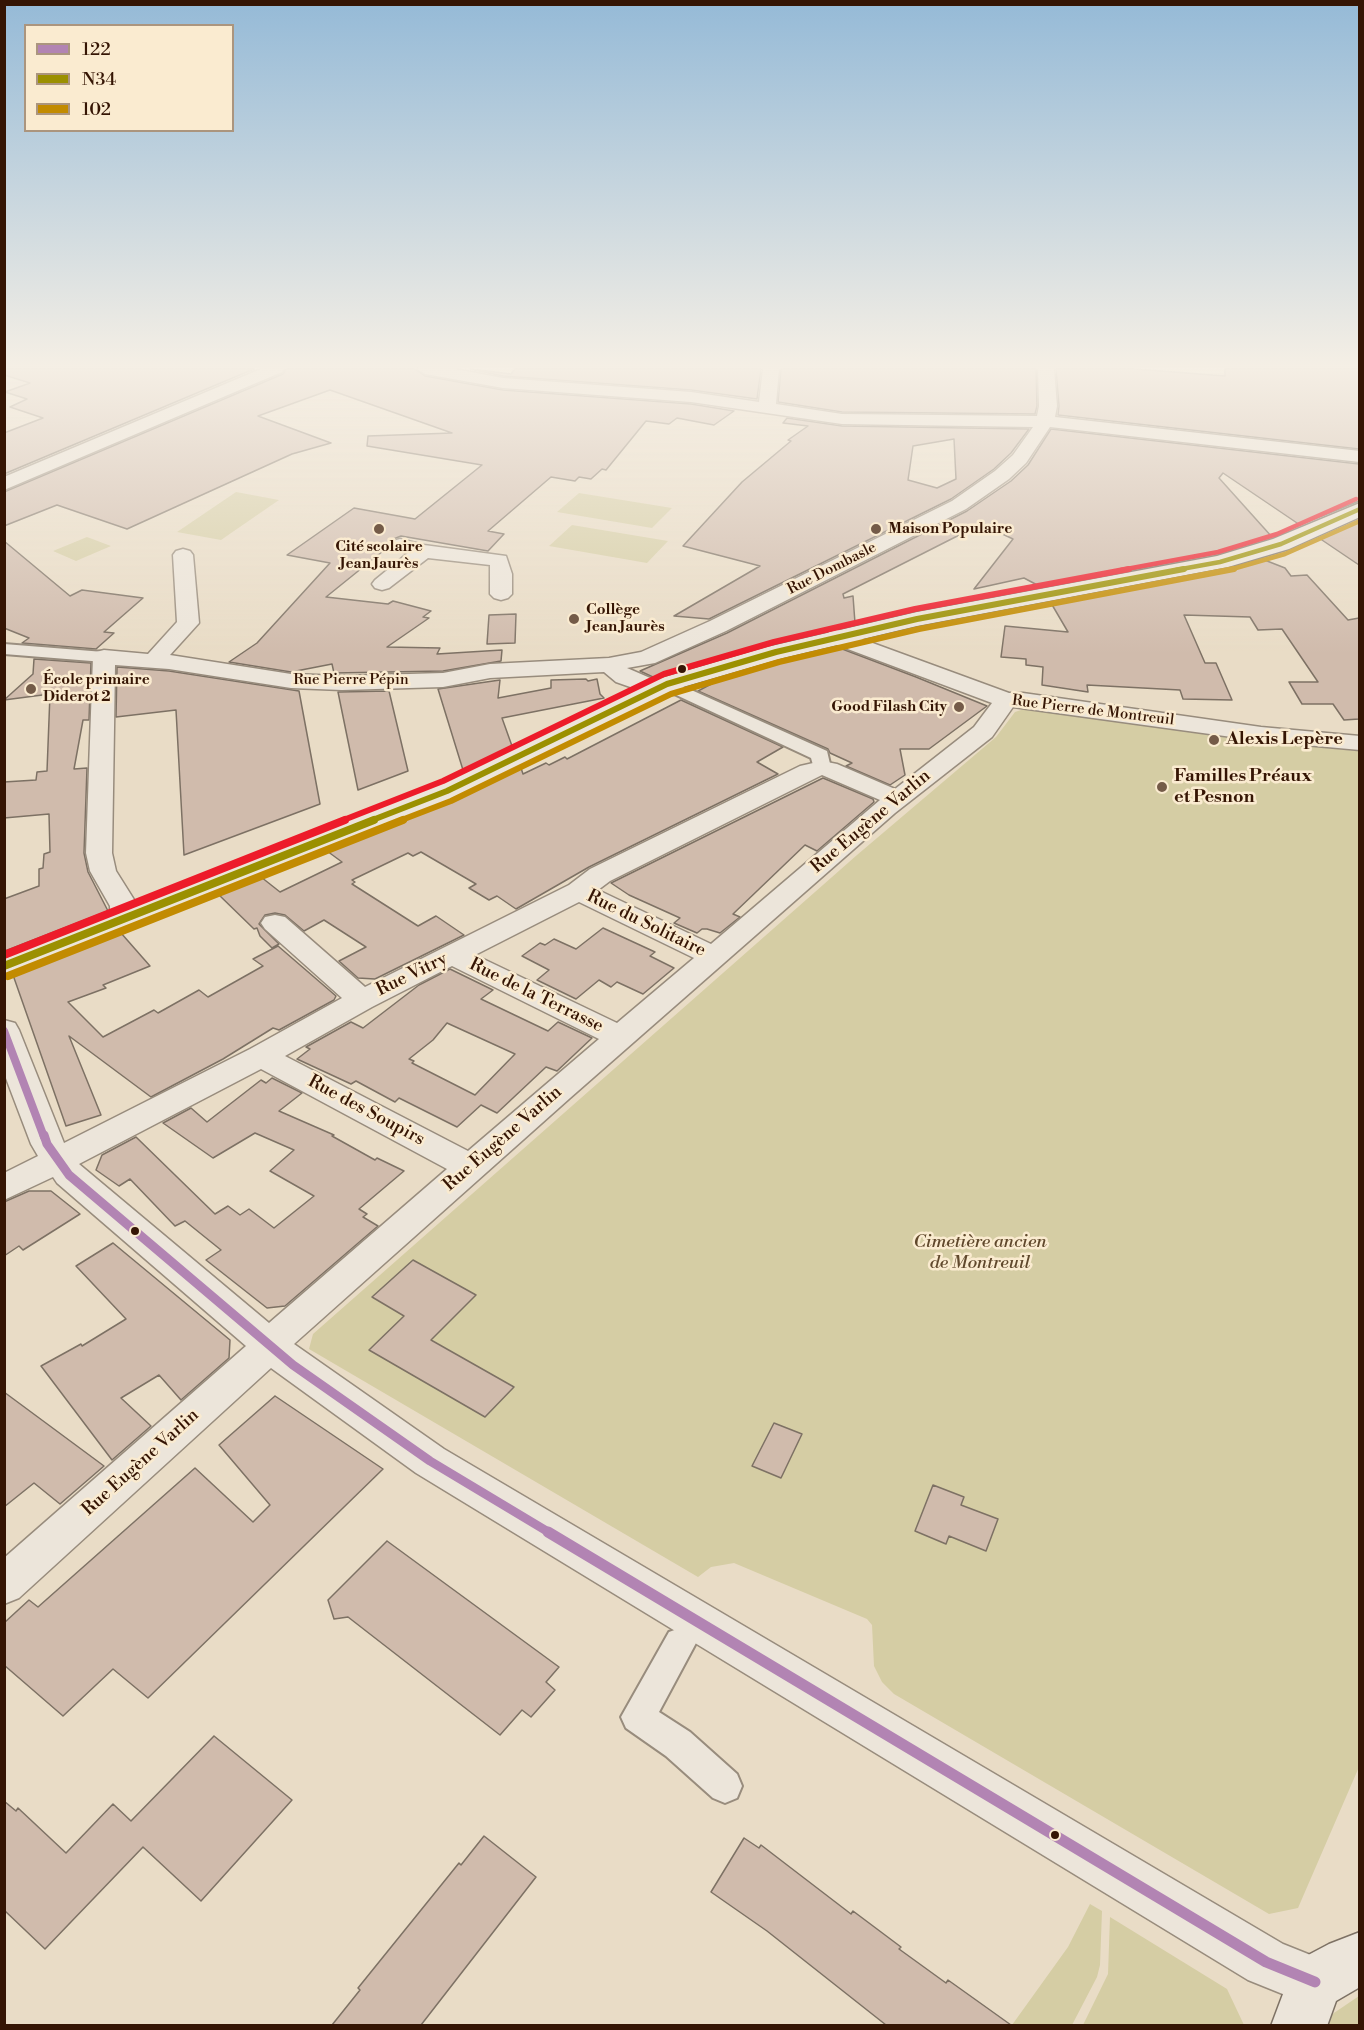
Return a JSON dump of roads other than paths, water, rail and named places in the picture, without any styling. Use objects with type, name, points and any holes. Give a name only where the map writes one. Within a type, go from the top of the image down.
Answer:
[{"type":"main road","points":[[4,966],[447,790],[667,689],[736,663],[837,637],[952,612],[1220,562],[1281,544],[1359,509]]},
{"type":"street","points":[[4,484],[52,464]]},
{"type":"street","name":"Rue Dombasle","points":[[609,665],[647,658],[718,626],[959,505],[1014,464]]},
{"type":"street","points":[[400,546],[499,560],[502,574],[501,594]]},
{"type":"street","points":[[382,584],[424,551]]},
{"type":"street","points":[[154,660],[188,624],[183,555]]},
{"type":"street","name":"Rue Pierre de Montreuil","points":[[837,637],[1006,700],[1023,700],[1261,734],[1359,743]]},
{"type":"street","name":"Rue Pierre Pépin","points":[[4,649],[154,660],[291,681],[342,683],[443,680],[490,671],[609,665]]},
{"type":"street","points":[[104,657],[99,853],[103,870],[124,906],[124,917]]},
{"type":"street","points":[[609,665],[624,677],[667,689],[820,755],[822,768],[837,771],[897,799]]},
{"type":"street","name":"Rue Eugène Varlin","points":[[4,1585],[271,1346],[296,1319],[897,799],[983,732],[1006,700]]},
{"type":"street","name":"Rue Vitry","points":[[4,1188],[261,1056],[362,1000],[579,891],[600,875],[809,771],[822,768]]},
{"type":"street","name":"Rue du Solitaire","points":[[579,891],[714,956]]},
{"type":"street","points":[[275,923],[362,1000]]},
{"type":"street","name":"Rue de la Terrasse","points":[[452,955],[620,1037]]},
{"type":"street","points":[[4,1030],[47,1144],[69,1175],[293,1365],[430,1461],[1266,1962],[1324,1989]]},
{"type":"street","name":"Rue des Soupirs","points":[[261,1056],[471,1167]]},
{"type":"street","points":[[680,1643],[638,1717],[678,1744],[724,1786]]},
{"type":"place","name":"Cité scolaire Jean Jaurès","points":[[379,529]]},
{"type":"place","name":"Maison Populaire","points":[[876,529]]},
{"type":"place","name":"Collège Jean Jaurès","points":[[574,619]]},
{"type":"place","name":"École primaire Diderot 2","points":[[31,689]]},
{"type":"place","name":"Good Filash City","points":[[959,707]]},
{"type":"place","name":"Alexis Lepère","points":[[1214,740]]},
{"type":"place","name":"Familles Préaux et Pesnon","points":[[1162,787]]},
{"type":"park label","name":"Cimetière ancien de Montreuil","points":[[980,1253]]}]
